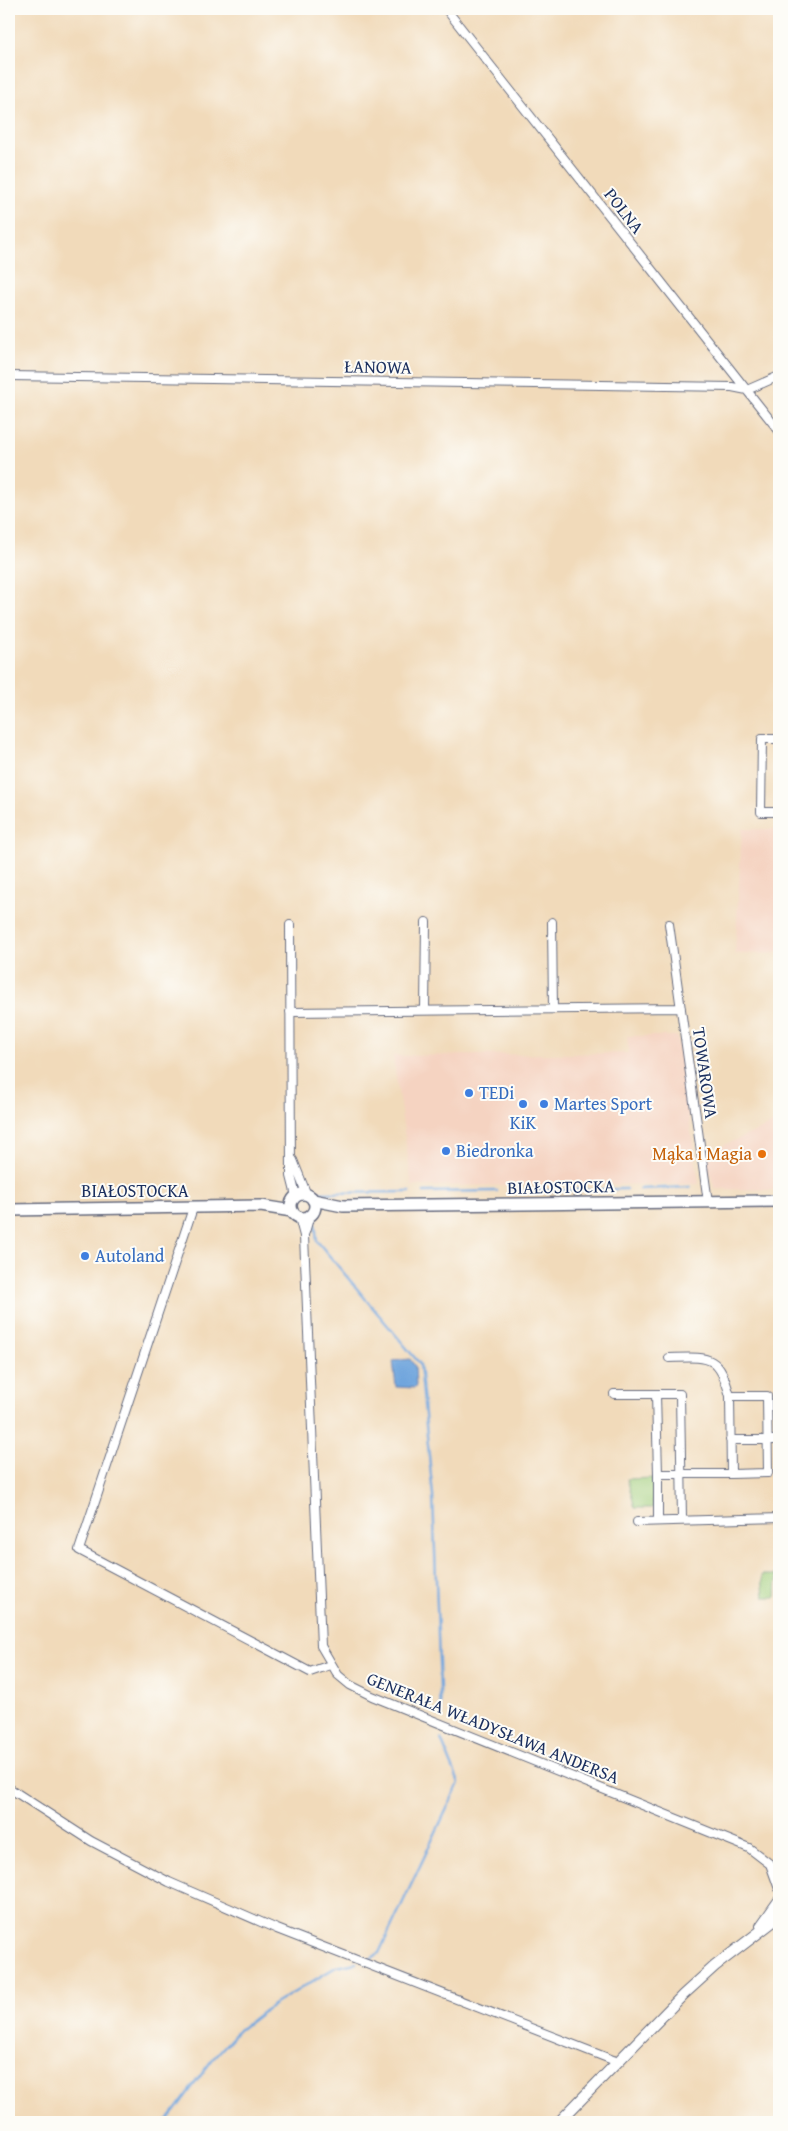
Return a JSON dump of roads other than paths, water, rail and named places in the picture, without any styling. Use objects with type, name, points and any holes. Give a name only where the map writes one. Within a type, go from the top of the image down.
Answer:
[{"type":"main road","name":"BIAŁOSTOCKA","points":[[9,1210],[261,1206],[302,1197],[342,1206]]},
{"type":"main road","points":[[302,1197],[314,1208],[303,1214],[291,1205],[302,1197]]},
{"type":"main road","name":"BIAŁOSTOCKA","points":[[261,1206],[303,1214],[342,1206],[779,1201]]},
{"type":"street","name":"POLNA","points":[[446,9],[779,431]]},
{"type":"street","name":"ŁANOWA","points":[[9,376],[722,387],[747,390]]},
{"type":"street","points":[[747,390],[779,376]]},
{"type":"street","points":[[779,739],[762,739],[761,812],[779,812]]},
{"type":"street","points":[[425,1010],[426,922]]},
{"type":"street","points":[[552,922],[553,1009]]},
{"type":"street","name":"TOWAROWA","points":[[669,924],[708,1202]]},
{"type":"street","points":[[290,925],[291,1176],[302,1197]]},
{"type":"street","name":"TOWAROWA","points":[[290,1012],[681,1008]]},
{"type":"street","points":[[193,1208],[79,1550],[310,1672],[330,1664]]},
{"type":"street","name":"GENERAŁA WŁADYSŁAWA ANDERSA","points":[[303,1214],[322,1646],[330,1664],[338,1675],[350,1685],[372,1696],[749,1848],[779,1871]]},
{"type":"street","points":[[669,1358],[700,1358],[714,1361],[725,1376],[730,1396],[731,1474]]},
{"type":"street","points":[[614,1394],[680,1394],[682,1519]]},
{"type":"street","points":[[656,1394],[658,1520]]},
{"type":"street","points":[[658,1474],[768,1473],[767,1396],[730,1396]]},
{"type":"street","points":[[730,1440],[779,1440]]},
{"type":"street","points":[[637,1522],[682,1519],[779,1518]]},
{"type":"street","points":[[9,1788],[91,1841],[169,1882],[277,1929],[618,2062]]},
{"type":"street","points":[[770,1864],[779,1889]]},
{"type":"street","points":[[754,1935],[779,1899]]},
{"type":"street","points":[[559,2122],[683,1995],[754,1935],[779,1917]]},
{"type":"water","points":[[410,1359],[415,1366],[415,1388],[396,1387],[393,1361]]},
{"type":"waterway","points":[[640,1189],[690,1187]]},
{"type":"waterway","points":[[510,1191],[626,1189]]},
{"type":"waterway","points":[[424,1192],[497,1191]]},
{"type":"waterway","points":[[314,1193],[410,1192]]},
{"type":"waterway","points":[[315,1222],[317,1241],[420,1364],[433,1496],[441,1717]]},
{"type":"waterway","points":[[368,1961],[379,1953],[459,1783],[441,1739]]},
{"type":"waterway","points":[[163,2122],[168,2120],[212,2060],[239,2030],[265,2010],[336,1967],[356,1963]]},
{"type":"place","name":"TEDi","points":[[469,1093]]},
{"type":"place","name":"KiK","points":[[523,1104]]},
{"type":"place","name":"Martes Sport","points":[[544,1104]]},
{"type":"place","name":"Biedronka","points":[[446,1151]]},
{"type":"place","name":"Mąka i Magia","points":[[762,1154]]},
{"type":"place","name":"Autoland","points":[[85,1256]]}]
